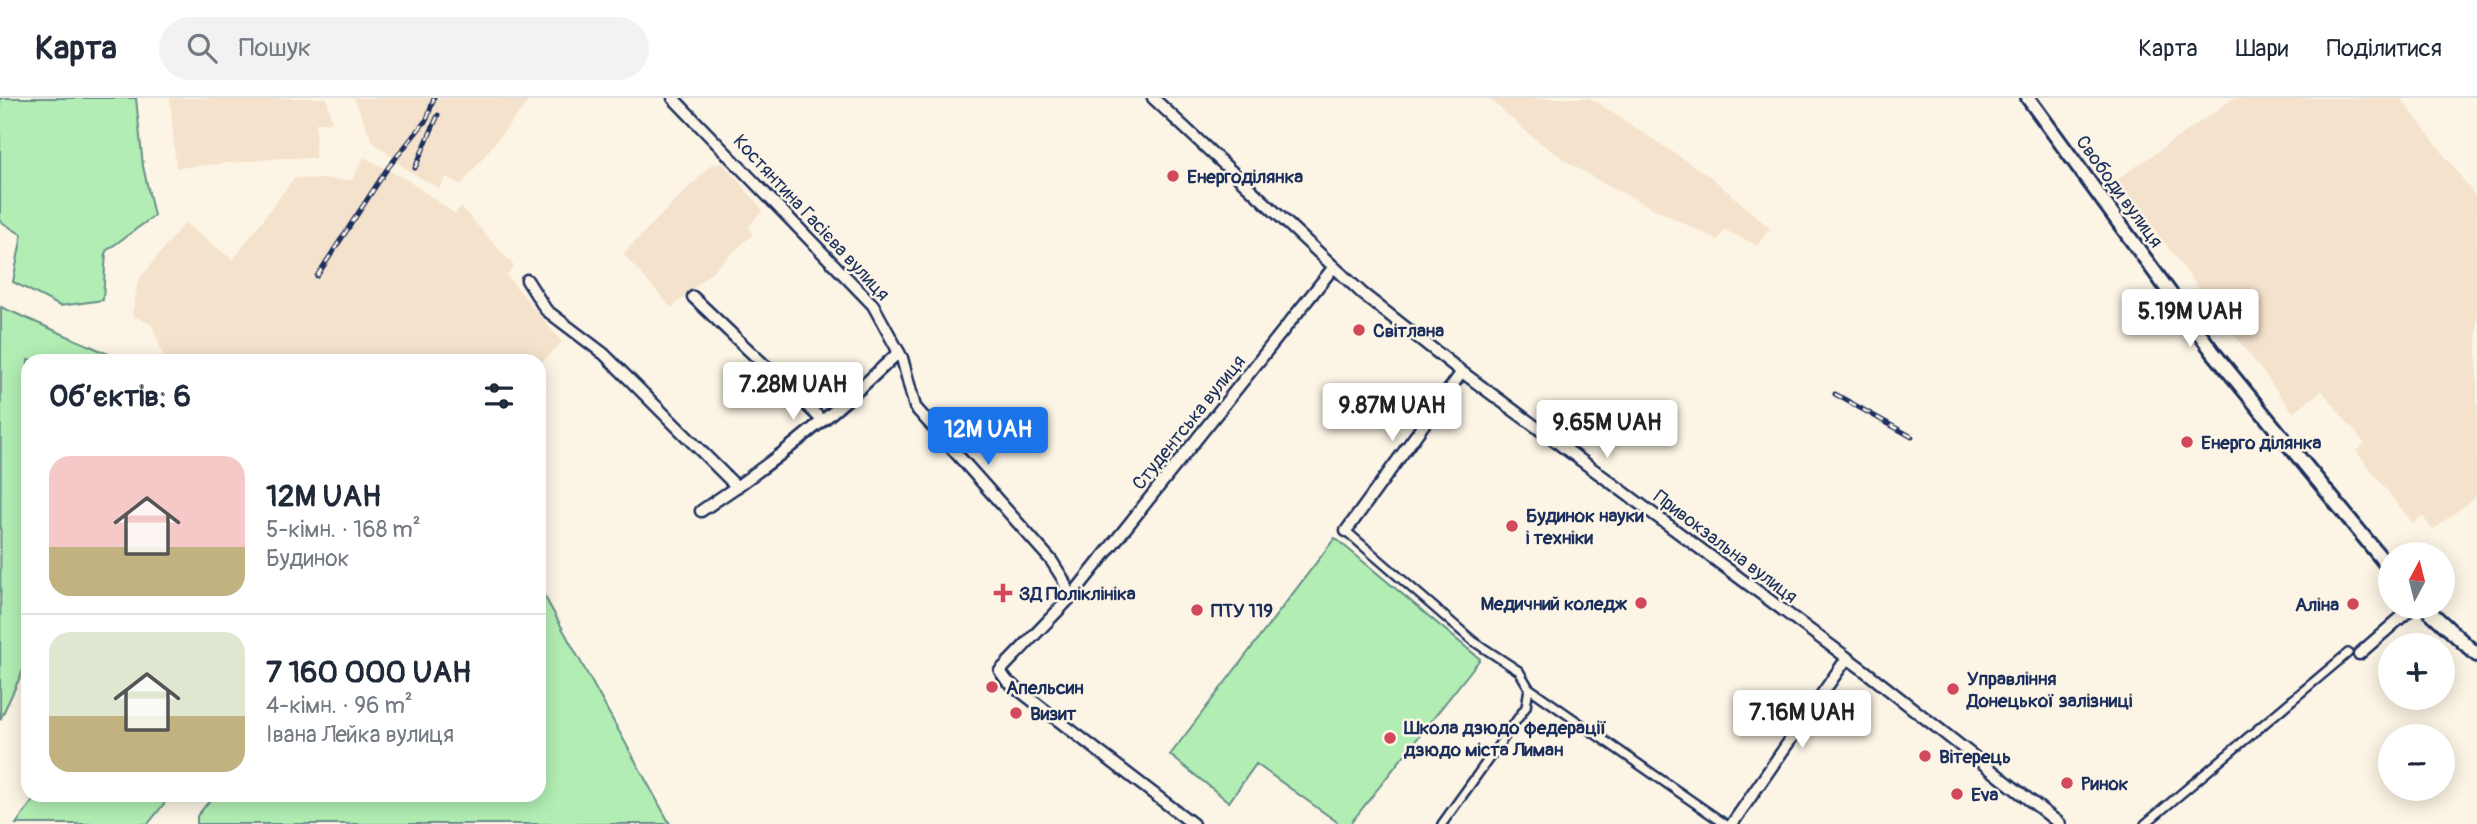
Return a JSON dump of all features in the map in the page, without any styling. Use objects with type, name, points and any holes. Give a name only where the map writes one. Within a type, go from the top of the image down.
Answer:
[{"type":"main road","name":"Свободи вулиця","points":[[2028,98],[2213,352],[2378,554]]},
{"type":"main road","points":[[2439,620],[2477,655]]},
{"type":"street","name":"Костянтина Гасієва вулиця","points":[[673,98],[873,305],[899,352],[915,407],[1051,559],[1070,598]]},
{"type":"street","name":"Привокзальна вулиця","points":[[1153,98],[1334,268],[1462,372],[1847,658],[2060,824]]},
{"type":"street","name":"Студентська вулиця","points":[[1070,598],[1334,268]]},
{"type":"street","points":[[527,280],[546,310],[604,354],[737,487]]},
{"type":"street","points":[[693,297],[821,419]]},
{"type":"street","points":[[702,511],[737,487],[899,352]]},
{"type":"street","points":[[1462,372],[1346,531],[1474,641],[1519,671],[1529,688],[1725,824]]},
{"type":"street","points":[[1070,598],[1000,670],[1019,691],[1193,824]]},
{"type":"street","points":[[2145,824],[2396,620]]},
{"type":"street","points":[[1732,824],[1847,658]]},
{"type":"street","points":[[1442,824],[1526,708],[1529,688]]},
{"type":"shaded area","points":[[170,98],[327,98],[332,123],[316,123],[315,158],[283,158],[176,168]]},
{"type":"shaded area","points":[[354,98],[531,98],[461,185],[446,177],[439,189],[405,168],[372,141]]},
{"type":"shaded area","points":[[1488,98],[1590,98],[1712,178],[1770,228],[1758,246],[1725,230],[1718,240],[1604,184],[1569,163],[1535,139]]},
{"type":"shaded area","points":[[2234,98],[2401,98],[2477,198],[2477,496],[2433,530],[2422,516],[2413,524],[2356,451],[2365,444],[2322,391],[2293,412],[2117,180]]},
{"type":"shaded area","points":[[364,157],[409,181],[455,214],[461,207],[514,266],[506,275],[562,342],[546,358],[546,354],[163,354],[152,325],[132,315],[138,281],[184,223],[233,260],[294,178],[352,180]]},
{"type":"shaded area","points":[[722,162],[763,210],[749,226],[752,235],[672,308],[623,254],[713,163],[717,165]]},
{"type":"green space","points":[[0,98],[136,98],[143,166],[154,216],[106,251],[103,300],[60,306],[13,282],[22,235],[0,221]]},
{"type":"green space","points":[[1,307],[108,354],[21,354],[21,675],[0,720]]},
{"type":"green space","points":[[1335,538],[1480,659],[1350,824],[1340,824],[1256,764],[1229,802],[1170,755]]},
{"type":"green space","points":[[546,599],[670,824],[197,824],[197,816],[208,802],[546,802]]},
{"type":"green space","points":[[32,802],[165,802],[148,824],[16,824]]},
{"type":"railway","points":[[317,276],[387,169],[427,119],[434,98]]},
{"type":"railway","points":[[415,168],[438,115]]},
{"type":"railway","points":[[1835,394],[1912,437]]},
{"type":"place","name":"Енергоділянка","points":[[1173,176]]},
{"type":"place","name":"Світлана","points":[[1359,330]]},
{"type":"place","name":"Енерго ділянка","points":[[2187,442]]},
{"type":"place","name":"Будинок науки і техніки","points":[[1512,526]]},
{"type":"place","name":"ЗД Поліклініка","points":[[1003,593]]},
{"type":"place","name":"Медичний коледж","points":[[1641,603]]},
{"type":"place","name":"Аліна","points":[[2353,604]]},
{"type":"place","name":"ПТУ 119","points":[[1197,610]]},
{"type":"place","name":"Апельсин","points":[[992,687]]},
{"type":"place","name":"Управління Донецької залізниці","points":[[1953,689]]},
{"type":"place","name":"Визит","points":[[1016,713]]},
{"type":"place","name":"Школа дзюдо федерації дзюдо міста Лиман","points":[[1390,738]]},
{"type":"place","name":"Вітерець","points":[[1925,756]]},
{"type":"place","name":"Ринок","points":[[2067,783]]},
{"type":"place","name":"Eva","points":[[1957,794]]}]
